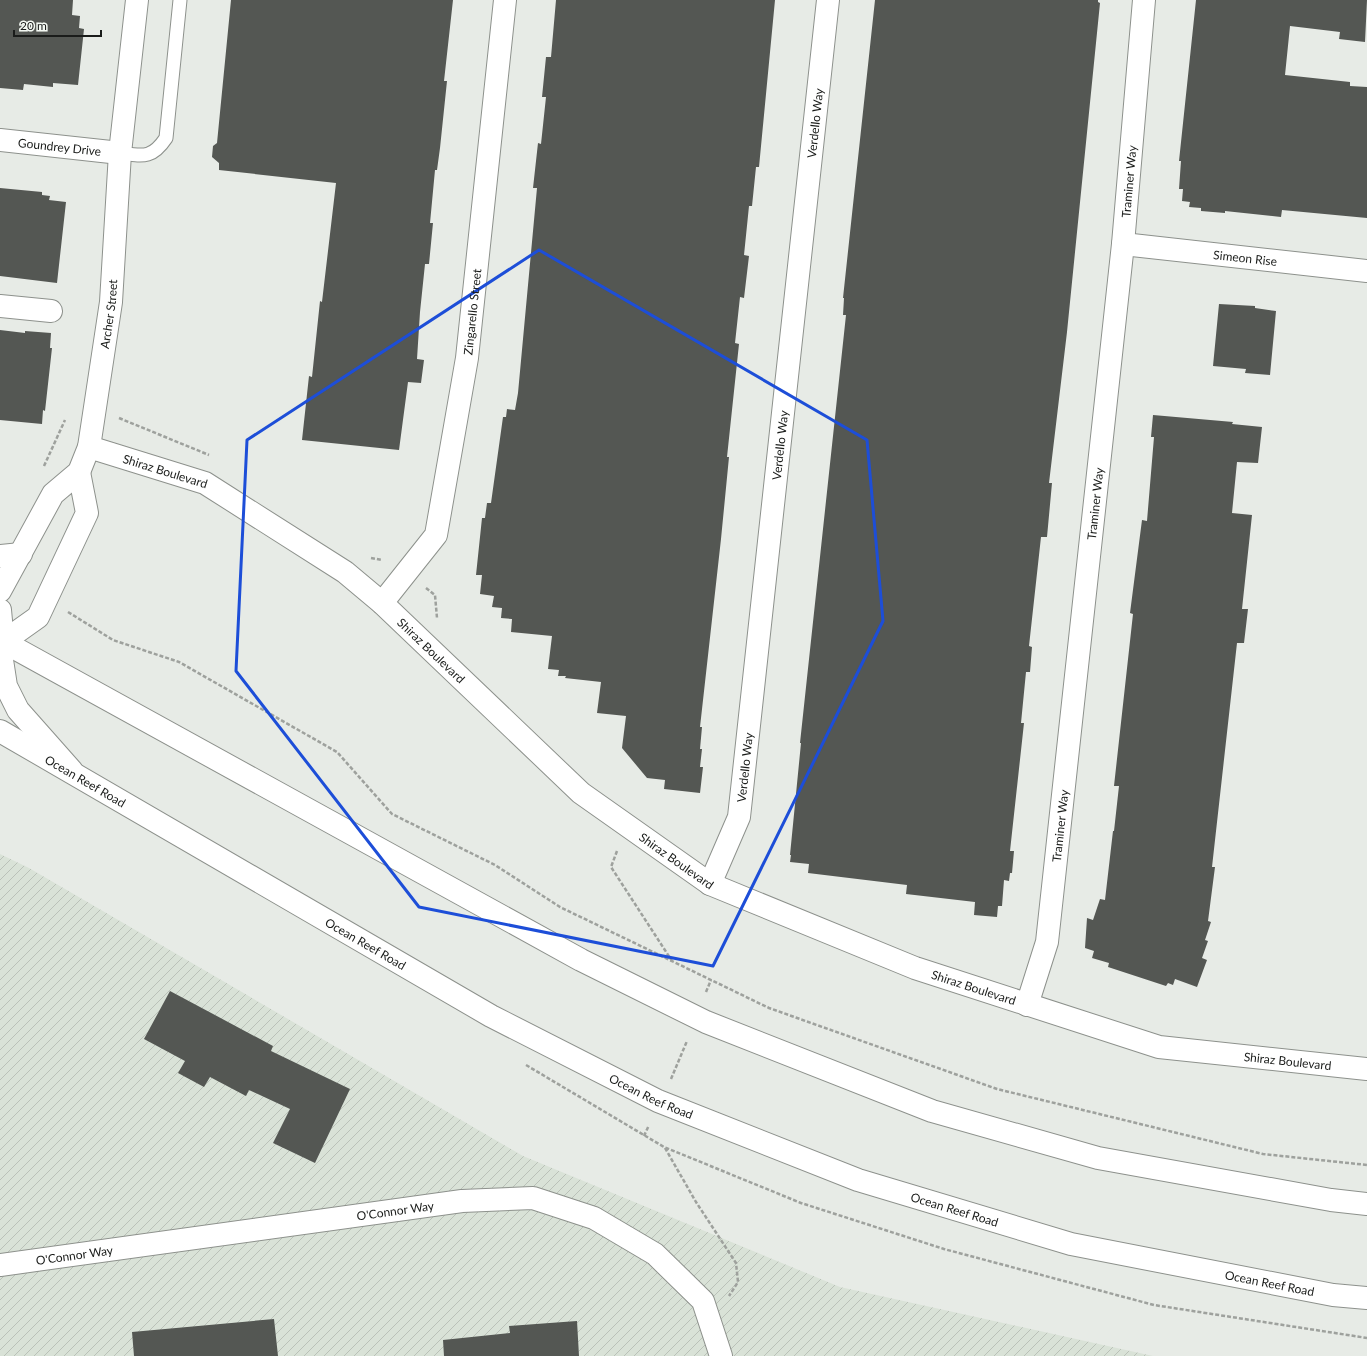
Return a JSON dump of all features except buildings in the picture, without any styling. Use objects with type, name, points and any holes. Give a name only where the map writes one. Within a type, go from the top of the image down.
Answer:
[{"type":"street","name":"Archer Street","points":[[0,592],[10,555],[53,494],[79,472],[89,447],[111,302],[120,153],[137,0]]},
{"type":"street","name":"Zingarello Street","points":[[382,603],[436,535],[467,358],[505,0]]},
{"type":"street","name":"Verdello Way","points":[[710,884],[739,817],[828,0]]},
{"type":"street","name":"Traminer Way","points":[[1027,1005],[1047,942],[1124,244],[1144,0]]},
{"type":"street","name":"Goundrey Drive","points":[[0,140],[120,153]]},
{"type":"street","name":"Simeon Rise","points":[[1124,244],[1367,271]]},
{"type":"street","points":[[0,306],[51,311]]},
{"type":"street","name":"Shiraz Boulevard","points":[[89,447],[205,483],[345,572],[382,603],[581,793],[710,884],[915,968],[1159,1047],[1367,1069]]},
{"type":"street","points":[[1,642],[38,617],[87,513],[79,472]]},
{"type":"street","points":[[0,610],[2,660],[6,686],[18,710],[76,775]]},
{"type":"street","points":[[1,642],[581,960],[696,1017],[932,1111],[1098,1158],[1331,1200],[1367,1204]]},
{"type":"street","name":"Ocean Reef Road","points":[[0,731],[491,1016],[661,1102],[858,1180],[1071,1244],[1333,1295],[1367,1298]]},
{"type":"street","name":"O'Connor Way","points":[[0,1265],[462,1201],[533,1198],[594,1218],[655,1254],[703,1301],[720,1356]]},
{"type":"lane","points":[[120,153],[139,155],[152,153],[158,149],[166,138],[180,0]]},
{"type":"path","points":[[44,604],[61,608],[113,640],[185,666],[337,752],[392,814],[495,865],[560,906],[769,1008],[997,1089],[1263,1154],[1367,1165]]},
{"type":"path","points":[[625,825],[611,867],[672,961]]},
{"type":"path","points":[[644,1136],[661,1102],[711,980]]},
{"type":"path","points":[[664,1147],[696,1202],[736,1263],[738,1282],[728,1297],[706,1311]]},
{"type":"highlighted area","points":[[539,250],[867,440],[883,621],[713,966],[419,907],[236,671],[247,440]]},
{"type":"shaded area","points":[[0,854],[29,868],[523,1156],[840,1287],[1153,1356],[0,1356]]}]
